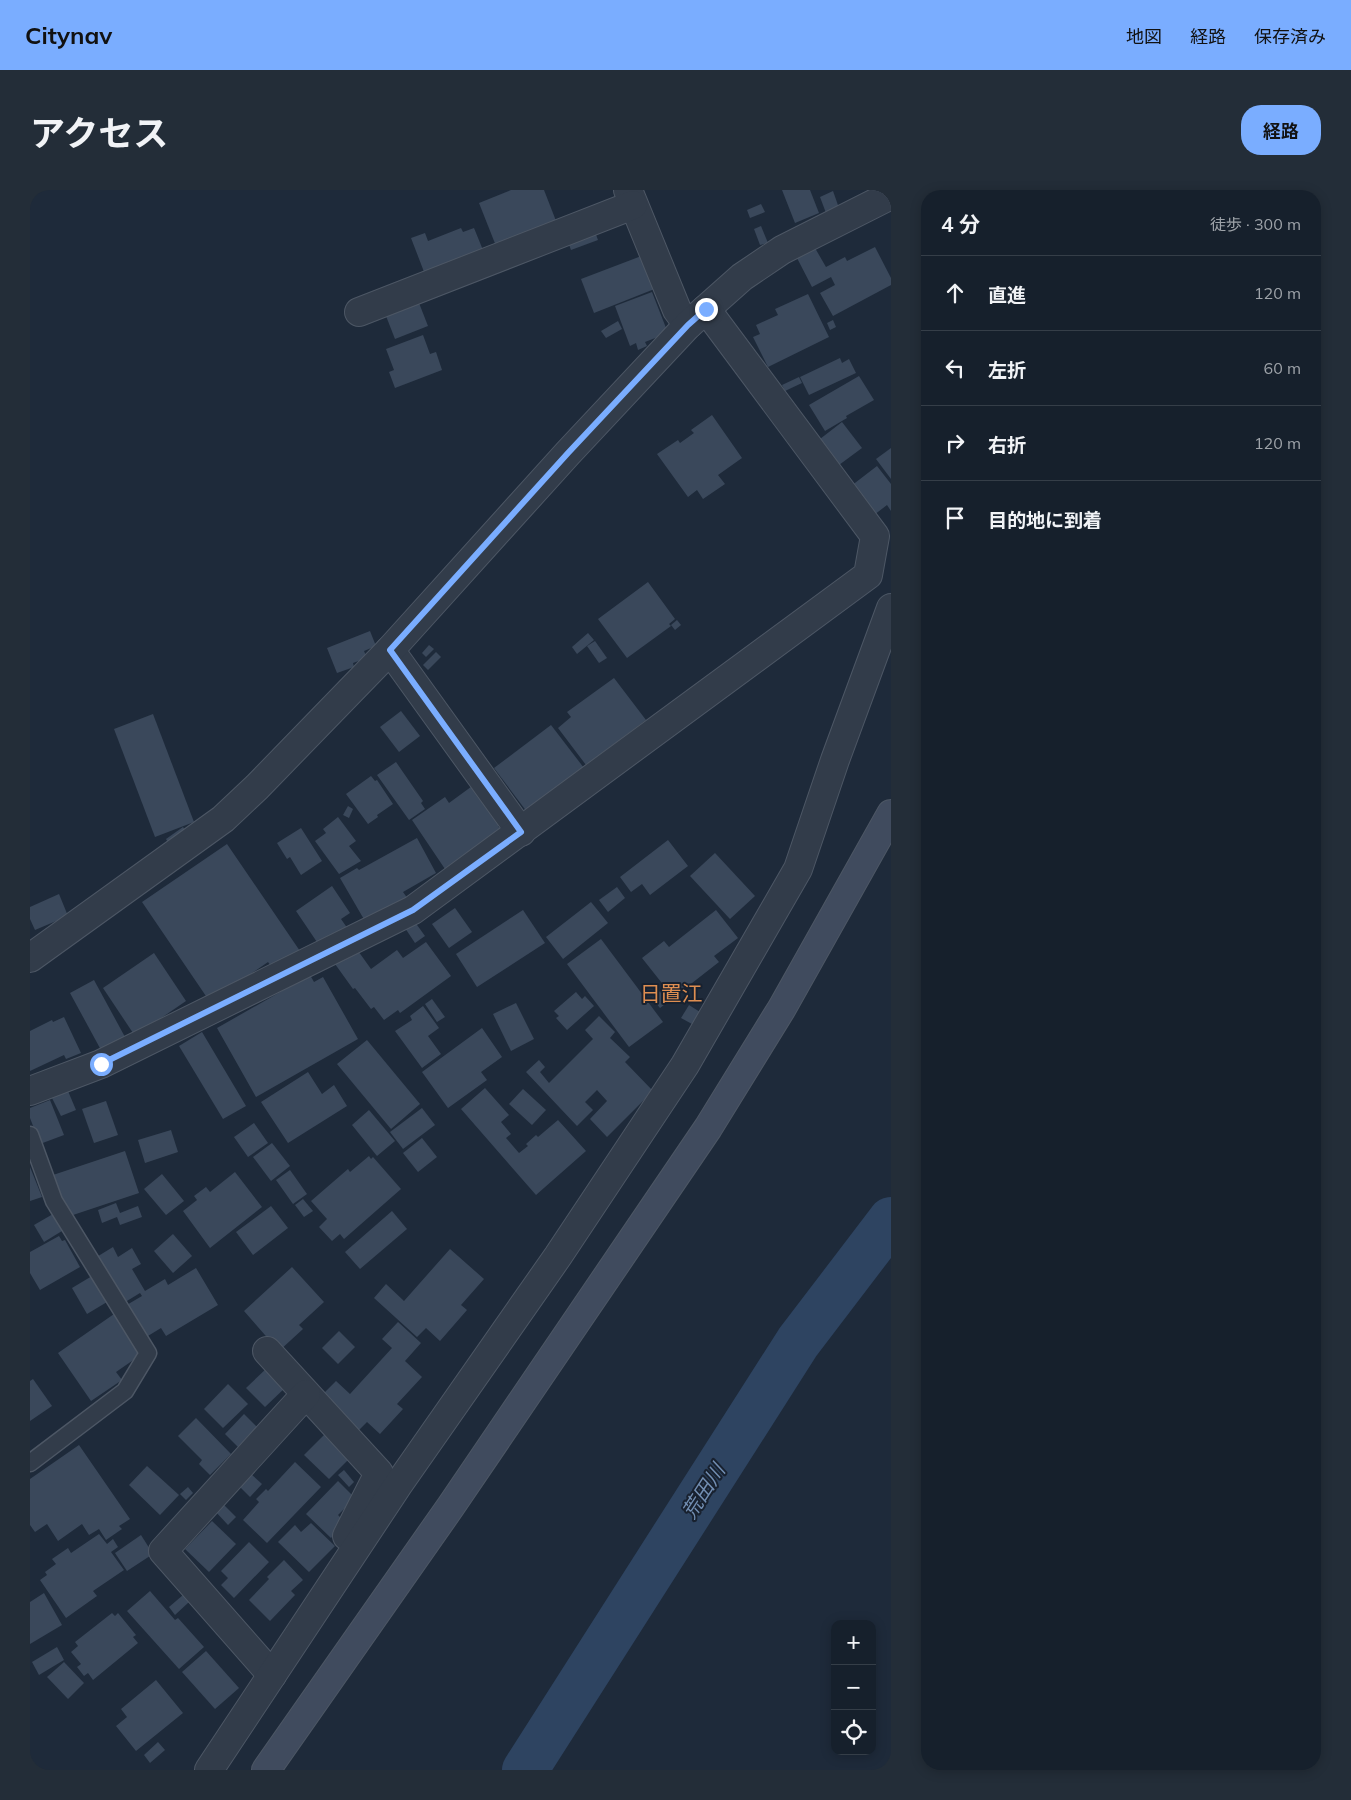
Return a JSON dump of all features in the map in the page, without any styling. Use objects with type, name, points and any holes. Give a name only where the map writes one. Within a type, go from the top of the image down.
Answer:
[{"type":"street","points":[[30,958],[223,819],[257,787],[390,650],[568,453],[697,317],[742,277],[782,250],[885,194]]},
{"type":"street","points":[[30,1091],[101,1064],[413,910],[868,575],[875,536],[697,317],[677,310],[630,197],[359,312]]},
{"type":"street","points":[[209,1770],[398,1485],[558,1256],[685,1066],[798,869],[834,760],[891,608]]},
{"type":"street","points":[[390,650],[521,832]]},
{"type":"street","points":[[266,1770],[462,1490],[708,1128],[782,1008],[891,814]]},
{"type":"street","points":[[267,1351],[379,1473],[346,1539],[346,1564]]},
{"type":"street","points":[[272,1674],[163,1551],[306,1394]]},
{"type":"lane","points":[[30,1135],[54,1201],[148,1353],[125,1391],[30,1463]]},
{"type":"building","points":[[511,190],[544,190],[558,226],[498,251],[479,203]]},
{"type":"building","points":[[782,190],[810,190],[819,213],[795,223]]},
{"type":"building","points":[[833,191],[839,208],[826,213],[820,197]]},
{"type":"building","points":[[761,204],[765,212],[750,218],[747,210]]},
{"type":"building","points":[[761,226],[768,243],[760,245],[754,229]]},
{"type":"building","points":[[461,228],[463,232],[474,228],[485,255],[426,277],[411,238],[425,233],[428,241]]},
{"type":"building","points":[[595,232],[598,240],[571,250],[568,242]]},
{"type":"building","points":[[875,247],[891,278],[891,285],[833,316],[820,293],[835,285],[831,277],[812,287],[797,258],[815,248],[826,267],[845,257],[847,261]]},
{"type":"building","points":[[644,255],[657,288],[594,313],[581,279]]},
{"type":"building","points":[[652,292],[668,333],[645,342],[647,346],[638,350],[636,343],[630,346],[615,306]]},
{"type":"building","points":[[808,294],[829,337],[768,367],[753,337],[760,334],[756,325],[778,315],[775,309]]},
{"type":"building","points":[[419,303],[428,326],[395,339],[386,316]]},
{"type":"building","points":[[833,320],[836,327],[830,330],[827,323]]},
{"type":"building","points":[[618,321],[622,329],[606,338],[601,331]]},
{"type":"building","points":[[423,335],[430,354],[436,352],[442,370],[395,388],[389,372],[394,370],[386,349]]},
{"type":"building","points":[[840,358],[842,363],[849,359],[856,373],[809,395],[800,377]]},
{"type":"building","points":[[859,376],[874,400],[825,431],[809,405]]},
{"type":"building","points":[[799,377],[802,383],[785,391],[782,385]]},
{"type":"building","points":[[712,415],[742,458],[718,475],[725,484],[703,499],[697,490],[688,497],[657,454],[678,440],[680,443],[694,433],[691,430]]},
{"type":"building","points":[[842,422],[862,448],[839,465],[820,439]]},
{"type":"building","points":[[891,448],[891,479],[876,459]]},
{"type":"building","points":[[877,466],[891,484],[891,511],[887,505],[874,515],[851,486]]},
{"type":"building","points":[[648,582],[675,619],[669,624],[671,626],[627,658],[598,619]]},
{"type":"building","points":[[677,620],[681,625],[675,630],[671,625]]},
{"type":"building","points":[[370,631],[376,646],[364,651],[367,658],[353,663],[354,667],[337,673],[327,648]]},
{"type":"building","points":[[588,633],[594,640],[577,654],[572,647]]},
{"type":"building","points":[[595,641],[607,658],[599,663],[587,646]]},
{"type":"building","points":[[429,645],[434,649],[426,657],[422,653]]},
{"type":"building","points":[[436,652],[441,657],[428,670],[423,665]]},
{"type":"building","points":[[614,678],[646,720],[586,765],[558,728],[571,717],[567,712]]},
{"type":"building","points":[[401,711],[420,736],[399,752],[380,727]]},
{"type":"building","points":[[153,714],[194,822],[155,837],[114,729]]},
{"type":"building","points":[[551,725],[584,768],[527,812],[494,768]]},
{"type":"building","points":[[396,762],[423,801],[421,803],[425,809],[409,820],[377,775]]},
{"type":"building","points":[[371,776],[375,781],[377,780],[393,804],[368,824],[346,794]]},
{"type":"building","points":[[475,784],[502,823],[498,826],[502,832],[447,872],[412,820],[445,797],[449,803]]},
{"type":"building","points":[[348,806],[353,809],[349,818],[343,815]]},
{"type":"building","points":[[338,817],[356,841],[349,846],[361,861],[339,874],[315,841],[326,833],[323,829]]},
{"type":"building","points":[[183,827],[188,834],[170,846],[166,839]]},
{"type":"building","points":[[301,828],[322,861],[301,875],[290,857],[287,859],[277,843]]},
{"type":"building","points":[[417,838],[436,873],[403,892],[408,899],[369,928],[340,878],[357,868],[359,870]]},
{"type":"building","points":[[668,840],[688,866],[650,895],[642,884],[631,892],[620,877]]},
{"type":"building","points":[[227,844],[302,954],[275,972],[268,962],[210,1002],[142,902]]},
{"type":"building","points":[[715,853],[755,896],[730,919],[690,876]]},
{"type":"building","points":[[332,886],[350,913],[341,919],[350,932],[323,951],[296,911]]},
{"type":"building","points":[[617,887],[625,898],[608,912],[599,900]]},
{"type":"building","points":[[59,894],[68,916],[35,930],[30,919],[30,907]]},
{"type":"building","points":[[591,902],[608,923],[563,959],[546,937]]},
{"type":"building","points":[[455,908],[472,932],[449,948],[432,924]]},
{"type":"building","points":[[523,910],[545,943],[477,987],[456,954]]},
{"type":"building","points":[[716,910],[738,938],[714,956],[719,962],[660,1008],[652,998],[665,987],[642,958],[664,941],[669,947]]},
{"type":"building","points":[[412,918],[425,936],[415,943],[403,925]]},
{"type":"building","points":[[601,939],[663,1022],[629,1047],[567,964]]},
{"type":"building","points":[[426,942],[451,976],[400,1013],[398,1010],[384,1020],[374,1007],[371,1009],[355,988],[353,989],[335,964],[356,948],[371,969],[397,950],[403,958]]},
{"type":"building","points":[[154,953],[186,1001],[135,1036],[103,988]]},
{"type":"building","points":[[310,975],[314,982],[323,977],[358,1039],[256,1097],[217,1028]]},
{"type":"building","points":[[94,980],[125,1037],[101,1050],[70,993]]},
{"type":"building","points":[[576,992],[582,999],[585,996],[594,1006],[567,1030],[556,1018],[559,1016],[554,1011]]},
{"type":"building","points":[[432,999],[445,1017],[437,1022],[425,1004]]},
{"type":"building","points":[[516,1003],[534,1039],[511,1051],[493,1014]]},
{"type":"building","points":[[689,1005],[700,1012],[692,1024],[681,1018]]},
{"type":"building","points":[[423,1006],[439,1028],[428,1036],[441,1054],[422,1068],[395,1031],[412,1020],[410,1016]]},
{"type":"building","points":[[599,1016],[615,1032],[610,1038],[630,1057],[625,1062],[653,1091],[607,1137],[590,1119],[607,1101],[597,1090],[585,1102],[593,1110],[577,1126],[526,1072],[539,1060],[545,1067],[540,1072],[549,1083],[593,1039],[585,1030]]},
{"type":"building","points":[[64,1017],[81,1053],[66,1059],[64,1055],[30,1071],[30,1031],[52,1020],[53,1022]]},
{"type":"building","points":[[482,1028],[502,1057],[481,1072],[487,1080],[448,1108],[422,1072]]},
{"type":"building","points":[[202,1032],[246,1106],[223,1119],[179,1046]]},
{"type":"building","points":[[367,1040],[420,1104],[391,1129],[337,1064]]},
{"type":"building","points":[[308,1072],[322,1094],[334,1085],[347,1106],[288,1143],[261,1102]]},
{"type":"building","points":[[485,1088],[509,1115],[501,1122],[511,1134],[506,1138],[519,1153],[528,1146],[526,1144],[536,1135],[538,1137],[558,1120],[586,1151],[536,1195],[461,1109]]},
{"type":"building","points":[[523,1089],[546,1110],[532,1125],[509,1104]]},
{"type":"building","points":[[68,1091],[76,1110],[61,1116],[52,1098]]},
{"type":"building","points":[[50,1100],[64,1135],[40,1144],[30,1118],[30,1108]]},
{"type":"building","points":[[106,1101],[118,1135],[94,1143],[82,1109]]},
{"type":"building","points":[[422,1108],[435,1125],[403,1149],[390,1132]]},
{"type":"building","points":[[369,1110],[395,1141],[377,1156],[352,1125]]},
{"type":"building","points":[[254,1123],[268,1143],[248,1157],[234,1137]]},
{"type":"building","points":[[171,1130],[178,1152],[145,1163],[138,1140]]},
{"type":"building","points":[[422,1138],[437,1157],[418,1172],[403,1153]]},
{"type":"building","points":[[272,1143],[290,1166],[271,1181],[253,1157]]},
{"type":"building","points":[[125,1151],[139,1193],[67,1217],[53,1175]]},
{"type":"building","points":[[369,1156],[371,1159],[373,1157],[401,1189],[344,1239],[340,1234],[332,1241],[319,1227],[327,1219],[311,1201],[348,1169],[350,1172]]},
{"type":"building","points":[[30,1167],[42,1197],[30,1201]]},
{"type":"building","points":[[290,1170],[307,1194],[293,1204],[276,1180]]},
{"type":"building","points":[[235,1172],[262,1207],[210,1248],[183,1211],[197,1200],[194,1196],[206,1187],[210,1192]]},
{"type":"building","points":[[162,1174],[184,1201],[166,1215],[144,1189]]},
{"type":"building","points":[[303,1199],[313,1211],[304,1217],[295,1205]]},
{"type":"building","points":[[116,1203],[120,1213],[138,1206],[142,1217],[120,1225],[117,1217],[102,1223],[98,1210]]},
{"type":"building","points":[[271,1206],[288,1228],[253,1255],[236,1232]]},
{"type":"building","points":[[392,1211],[407,1229],[360,1269],[345,1252]]},
{"type":"building","points":[[53,1214],[62,1231],[44,1242],[34,1225]]},
{"type":"building","points":[[173,1234],[192,1256],[173,1273],[154,1251]]},
{"type":"building","points":[[59,1236],[62,1241],[65,1240],[80,1267],[40,1290],[30,1273],[30,1252]]},
{"type":"building","points":[[113,1247],[118,1257],[132,1248],[141,1264],[132,1269],[145,1291],[165,1279],[168,1285],[196,1268],[218,1305],[166,1336],[161,1328],[143,1339],[125,1306],[142,1296],[140,1293],[122,1304],[95,1258]]},
{"type":"building","points":[[450,1249],[484,1279],[461,1305],[467,1310],[440,1341],[426,1328],[417,1337],[374,1298],[386,1284],[404,1301]]},
{"type":"building","points":[[292,1267],[324,1302],[299,1325],[303,1329],[279,1351],[244,1311]]},
{"type":"building","points":[[92,1276],[107,1302],[87,1314],[72,1288]]},
{"type":"building","points":[[114,1314],[142,1354],[116,1372],[122,1380],[91,1401],[58,1353]]},
{"type":"building","points":[[398,1322],[421,1343],[405,1361],[422,1377],[397,1404],[403,1409],[380,1434],[367,1422],[358,1431],[322,1395],[336,1381],[350,1394],[392,1348],[382,1339]]},
{"type":"building","points":[[339,1331],[355,1347],[338,1364],[322,1348]]},
{"type":"building","points":[[268,1367],[287,1386],[265,1407],[246,1388]]},
{"type":"building","points":[[33,1379],[52,1406],[30,1421],[30,1381]]},
{"type":"building","points":[[228,1384],[248,1404],[223,1428],[204,1409]]},
{"type":"building","points":[[244,1414],[257,1427],[238,1447],[225,1434]]},
{"type":"building","points":[[196,1418],[231,1454],[210,1475],[199,1464],[202,1460],[178,1436]]},
{"type":"building","points":[[327,1432],[351,1457],[329,1479],[304,1455]]},
{"type":"building","points":[[79,1445],[130,1519],[119,1526],[122,1529],[106,1540],[99,1529],[89,1535],[82,1524],[58,1541],[47,1524],[35,1532],[30,1525],[30,1479]]},
{"type":"building","points":[[295,1462],[321,1487],[267,1543],[243,1520],[259,1502],[256,1499],[266,1489],[268,1491]]},
{"type":"building","points":[[147,1466],[179,1495],[160,1515],[129,1485]]},
{"type":"building","points":[[344,1470],[354,1482],[349,1487],[338,1475]]},
{"type":"building","points":[[250,1473],[262,1484],[250,1497],[238,1485]]},
{"type":"building","points":[[338,1481],[355,1498],[338,1515],[345,1522],[331,1538],[306,1514]]},
{"type":"building","points":[[188,1487],[193,1493],[186,1500],[180,1494]]},
{"type":"building","points":[[222,1503],[236,1517],[228,1525],[215,1511]]},
{"type":"building","points":[[212,1521],[236,1544],[209,1572],[185,1549]]},
{"type":"building","points":[[311,1523],[335,1546],[309,1572],[278,1542],[295,1525],[301,1532]]},
{"type":"building","points":[[99,1534],[107,1544],[113,1539],[118,1547],[111,1552],[124,1570],[93,1591],[97,1596],[66,1618],[40,1580],[47,1575],[45,1572],[56,1564],[52,1559],[68,1548],[71,1553]]},
{"type":"building","points":[[141,1535],[153,1554],[127,1571],[115,1553]]},
{"type":"building","points":[[249,1542],[269,1562],[234,1598],[221,1585],[228,1578],[221,1571]]},
{"type":"building","points":[[284,1560],[303,1580],[291,1591],[295,1595],[270,1621],[249,1600],[269,1579],[267,1577]]},
{"type":"building","points":[[150,1591],[175,1620],[178,1618],[204,1647],[179,1669],[127,1611]]},
{"type":"building","points":[[44,1593],[62,1625],[30,1644],[30,1602]]},
{"type":"building","points":[[183,1595],[189,1602],[175,1615],[169,1607]]},
{"type":"building","points":[[112,1613],[115,1616],[118,1613],[136,1635],[133,1637],[138,1643],[93,1680],[88,1673],[84,1676],[77,1667],[81,1664],[71,1652],[78,1646],[75,1642]]},
{"type":"building","points":[[57,1647],[64,1660],[39,1675],[32,1662]]},
{"type":"building","points":[[206,1651],[239,1688],[215,1709],[182,1672]]},
{"type":"building","points":[[64,1662],[84,1683],[68,1699],[47,1677]]},
{"type":"building","points":[[156,1680],[183,1713],[136,1751],[116,1726],[127,1717],[121,1709]]},
{"type":"building","points":[[158,1742],[165,1750],[150,1763],[144,1755]]},
{"type":"building","points":[[30,1757],[37,1770],[30,1770]]},
{"type":"waterway","name":"荒田川","points":[[525,1770],[798,1342],[891,1220]]},
{"type":"district","name":"日置江","points":[[671,993]]},
{"type":"route","points":[[101,1064],[413,910],[521,832],[390,650],[568,453],[688,325],[706,309]]}]
